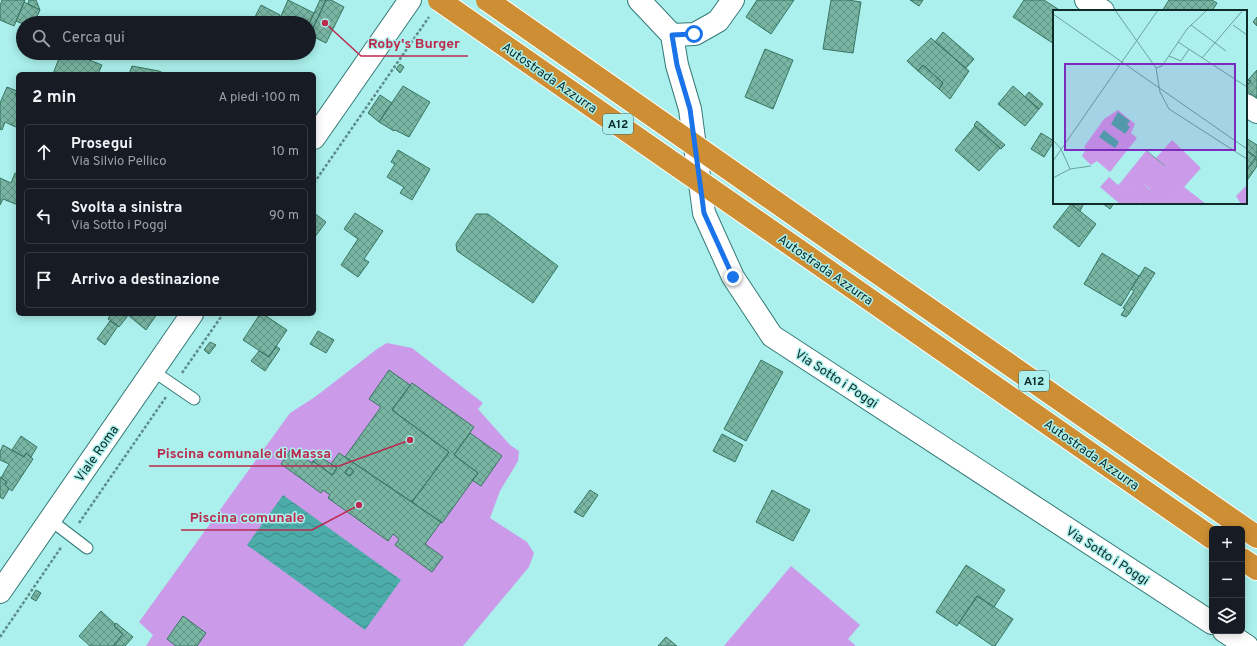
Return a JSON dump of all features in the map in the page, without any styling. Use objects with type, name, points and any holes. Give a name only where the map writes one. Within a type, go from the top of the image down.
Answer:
[{"type":"highway","name":"Autostrada Azzurra","points":[[487,0],[1257,537]]},
{"type":"highway","name":"Autostrada Azzurra","points":[[435,7],[797,249],[1209,536]]},
{"type":"highway","points":[[1245,560],[1257,569]]},
{"type":"street","points":[[316,135],[410,0]]},
{"type":"street","points":[[639,0],[643,6],[672,35],[694,34],[718,21],[733,0]]},
{"type":"street","points":[[1086,0],[1101,10]]},
{"type":"street","name":"Via Sotto i Poggi","points":[[672,35],[677,65],[690,109],[704,213],[733,277],[772,336],[1209,621]]},
{"type":"street","points":[[1247,106],[1257,112]]},
{"type":"street","name":"Viale Roma","points":[[0,592],[191,316]]},
{"type":"street","points":[[1229,634],[1247,646]]},
{"type":"lane","points":[[153,371],[194,399]]},
{"type":"lane","points":[[50,519],[87,548]]},
{"type":"path","points":[[316,180],[435,7]]},
{"type":"path","points":[[0,637],[222,316]]},
{"type":"shaded area","points":[[387,343],[412,348],[483,403],[478,409],[510,445],[519,451],[518,461],[500,491],[490,518],[527,542],[534,553],[529,567],[463,646],[146,646],[153,635],[139,622],[290,413],[315,397],[377,349]]},
{"type":"shaded area","points":[[791,566],[860,625],[848,639],[856,646],[724,646]]},
{"type":"water","points":[[283,495],[401,580],[365,630],[247,545]]},
{"type":"building","points":[[2,0],[25,0],[18,16],[16,16],[14,26],[0,20],[0,6]]},
{"type":"building","points":[[29,0],[36,0],[40,10],[28,4]]},
{"type":"building","points":[[288,0],[314,13],[313,16],[281,16]]},
{"type":"building","points":[[320,0],[326,0],[316,22],[316,16],[313,16]]},
{"type":"building","points":[[326,0],[331,0],[344,7],[326,43],[316,38],[316,22]]},
{"type":"building","points":[[757,0],[794,0],[771,34],[746,17]]},
{"type":"building","points":[[831,0],[861,2],[853,53],[823,49]]},
{"type":"building","points":[[910,0],[923,0],[919,6]]},
{"type":"building","points":[[1024,0],[1044,0],[1059,10],[1053,10],[1053,43],[1013,17]]},
{"type":"building","points":[[1169,0],[1212,0],[1217,3],[1213,10],[1163,10]]},
{"type":"building","points":[[24,2],[40,10],[37,16],[18,16]]},
{"type":"building","points":[[261,5],[280,15],[280,16],[256,16]]},
{"type":"building","points":[[1257,17],[1257,26],[1253,22]]},
{"type":"building","points":[[943,32],[974,59],[966,68],[935,42]]},
{"type":"building","points":[[931,38],[969,71],[950,99],[939,89],[943,83],[923,65],[918,71],[907,61]]},
{"type":"building","points":[[765,49],[793,60],[773,109],[745,97]]},
{"type":"building","points":[[58,60],[89,60],[102,65],[99,72],[54,72]]},
{"type":"building","points":[[400,64],[404,67],[400,73],[396,69]]},
{"type":"building","points":[[923,65],[943,83],[939,89],[918,71]]},
{"type":"building","points":[[132,66],[161,72],[130,72]]},
{"type":"building","points":[[1257,70],[1256,98],[1247,91],[1247,86],[1251,81],[1248,80]]},
{"type":"building","points":[[1247,79],[1251,81],[1247,86]]},
{"type":"building","points":[[403,86],[430,102],[409,137],[395,130],[394,131],[379,122]]},
{"type":"building","points":[[1013,86],[1039,109],[1025,126],[998,104]]},
{"type":"building","points":[[7,87],[16,91],[16,127],[5,122],[2,130],[0,129],[0,103]]},
{"type":"building","points":[[1029,92],[1043,104],[1039,109],[1025,97]]},
{"type":"building","points":[[380,95],[392,103],[379,122],[368,113]]},
{"type":"building","points":[[977,121],[1005,145],[1001,149],[974,125]]},
{"type":"building","points":[[975,126],[1000,148],[979,171],[955,150]]},
{"type":"building","points":[[1041,133],[1053,140],[1044,157],[1031,149]]},
{"type":"building","points":[[1247,139],[1257,145],[1257,166],[1247,181],[1247,170],[1256,157],[1247,151]]},
{"type":"building","points":[[398,150],[430,169],[412,200],[400,193],[404,187],[387,177],[395,164],[391,162]]},
{"type":"building","points":[[1247,151],[1256,157],[1247,170]]},
{"type":"building","points":[[16,173],[16,204],[3,199],[0,205],[0,178],[11,183]]},
{"type":"building","points":[[1070,204],[1084,204],[1080,211]]},
{"type":"building","points":[[1071,204],[1096,224],[1079,247],[1053,227]]},
{"type":"building","points":[[1103,204],[1113,204],[1110,209]]},
{"type":"building","points":[[355,213],[383,231],[364,259],[369,262],[358,277],[341,265],[358,239],[344,229]]},
{"type":"building","points":[[316,214],[326,222],[316,235]]},
{"type":"building","points":[[476,214],[488,214],[558,266],[533,303],[457,251],[456,244]]},
{"type":"building","points":[[1102,253],[1139,276],[1121,306],[1084,284]]},
{"type":"building","points":[[1145,267],[1155,273],[1129,314],[1126,317],[1121,315],[1125,309],[1123,308],[1134,291],[1131,289]]},
{"type":"building","points":[[110,316],[127,316],[119,327],[108,319]]},
{"type":"building","points":[[129,316],[156,316],[146,330]]},
{"type":"building","points":[[259,316],[266,316],[287,330],[269,357],[243,340]]},
{"type":"building","points":[[110,321],[118,326],[105,345],[97,339]]},
{"type":"building","points":[[318,331],[334,340],[326,353],[310,344]]},
{"type":"building","points":[[210,342],[216,345],[209,354],[204,350]]},
{"type":"building","points":[[276,346],[280,349],[265,371],[251,361],[259,351],[269,357]]},
{"type":"building","points":[[761,360],[783,372],[746,441],[724,429]]},
{"type":"building","points":[[389,370],[410,385],[392,410],[449,452],[412,502],[345,457],[381,407],[369,399]]},
{"type":"building","points":[[412,383],[474,427],[454,455],[478,473],[442,523],[412,502],[449,452],[392,410]]},
{"type":"building","points":[[470,433],[502,456],[481,486],[472,480],[478,473],[454,455]]},
{"type":"building","points":[[722,434],[743,445],[735,462],[713,451]]},
{"type":"building","points":[[21,436],[37,447],[31,457],[26,453],[24,457],[12,450]]},
{"type":"building","points":[[3,445],[24,457],[26,453],[33,459],[12,491],[5,485],[7,482],[1,478],[9,464],[0,460],[0,452]]},
{"type":"building","points":[[291,449],[312,463],[313,461],[332,475],[337,468],[331,464],[339,453],[441,522],[425,544],[443,557],[432,572],[395,545],[399,539],[393,534],[388,541],[328,498],[330,495],[323,490],[321,493],[281,464]],"holes":[[[349,467],[354,471],[350,476],[345,473]]]},
{"type":"building","points":[[318,455],[337,468],[332,475],[313,461]]},
{"type":"building","points":[[349,467],[354,471],[350,476],[345,473]]},
{"type":"building","points":[[0,477],[7,482],[5,485],[9,489],[3,499],[0,497]]},
{"type":"building","points":[[590,490],[598,495],[583,517],[574,512]]},
{"type":"building","points":[[772,490],[810,510],[793,541],[756,522]]},
{"type":"building","points":[[966,565],[1005,590],[994,607],[977,596],[957,626],[936,612]]},
{"type":"building","points":[[36,590],[41,593],[36,601],[31,598]]},
{"type":"building","points":[[977,596],[1013,619],[995,646],[959,623]]},
{"type":"building","points":[[101,611],[123,634],[113,646],[90,646],[79,636]]},
{"type":"building","points":[[183,616],[206,633],[197,646],[176,646],[167,639]]},
{"type":"building","points":[[116,623],[133,637],[125,646],[114,645],[123,634],[114,626]]},
{"type":"building","points":[[666,637],[677,646],[658,646]]},
{"type":"place","name":"Roby's Burger","points":[[325,23]]},
{"type":"place","name":"Piscina comunale di Massa","points":[[410,440]]},
{"type":"place","name":"Piscina comunale","points":[[359,505]]},
{"type":"route","points":[[694,34],[672,35],[677,65],[690,109],[704,213],[733,277]]}]
